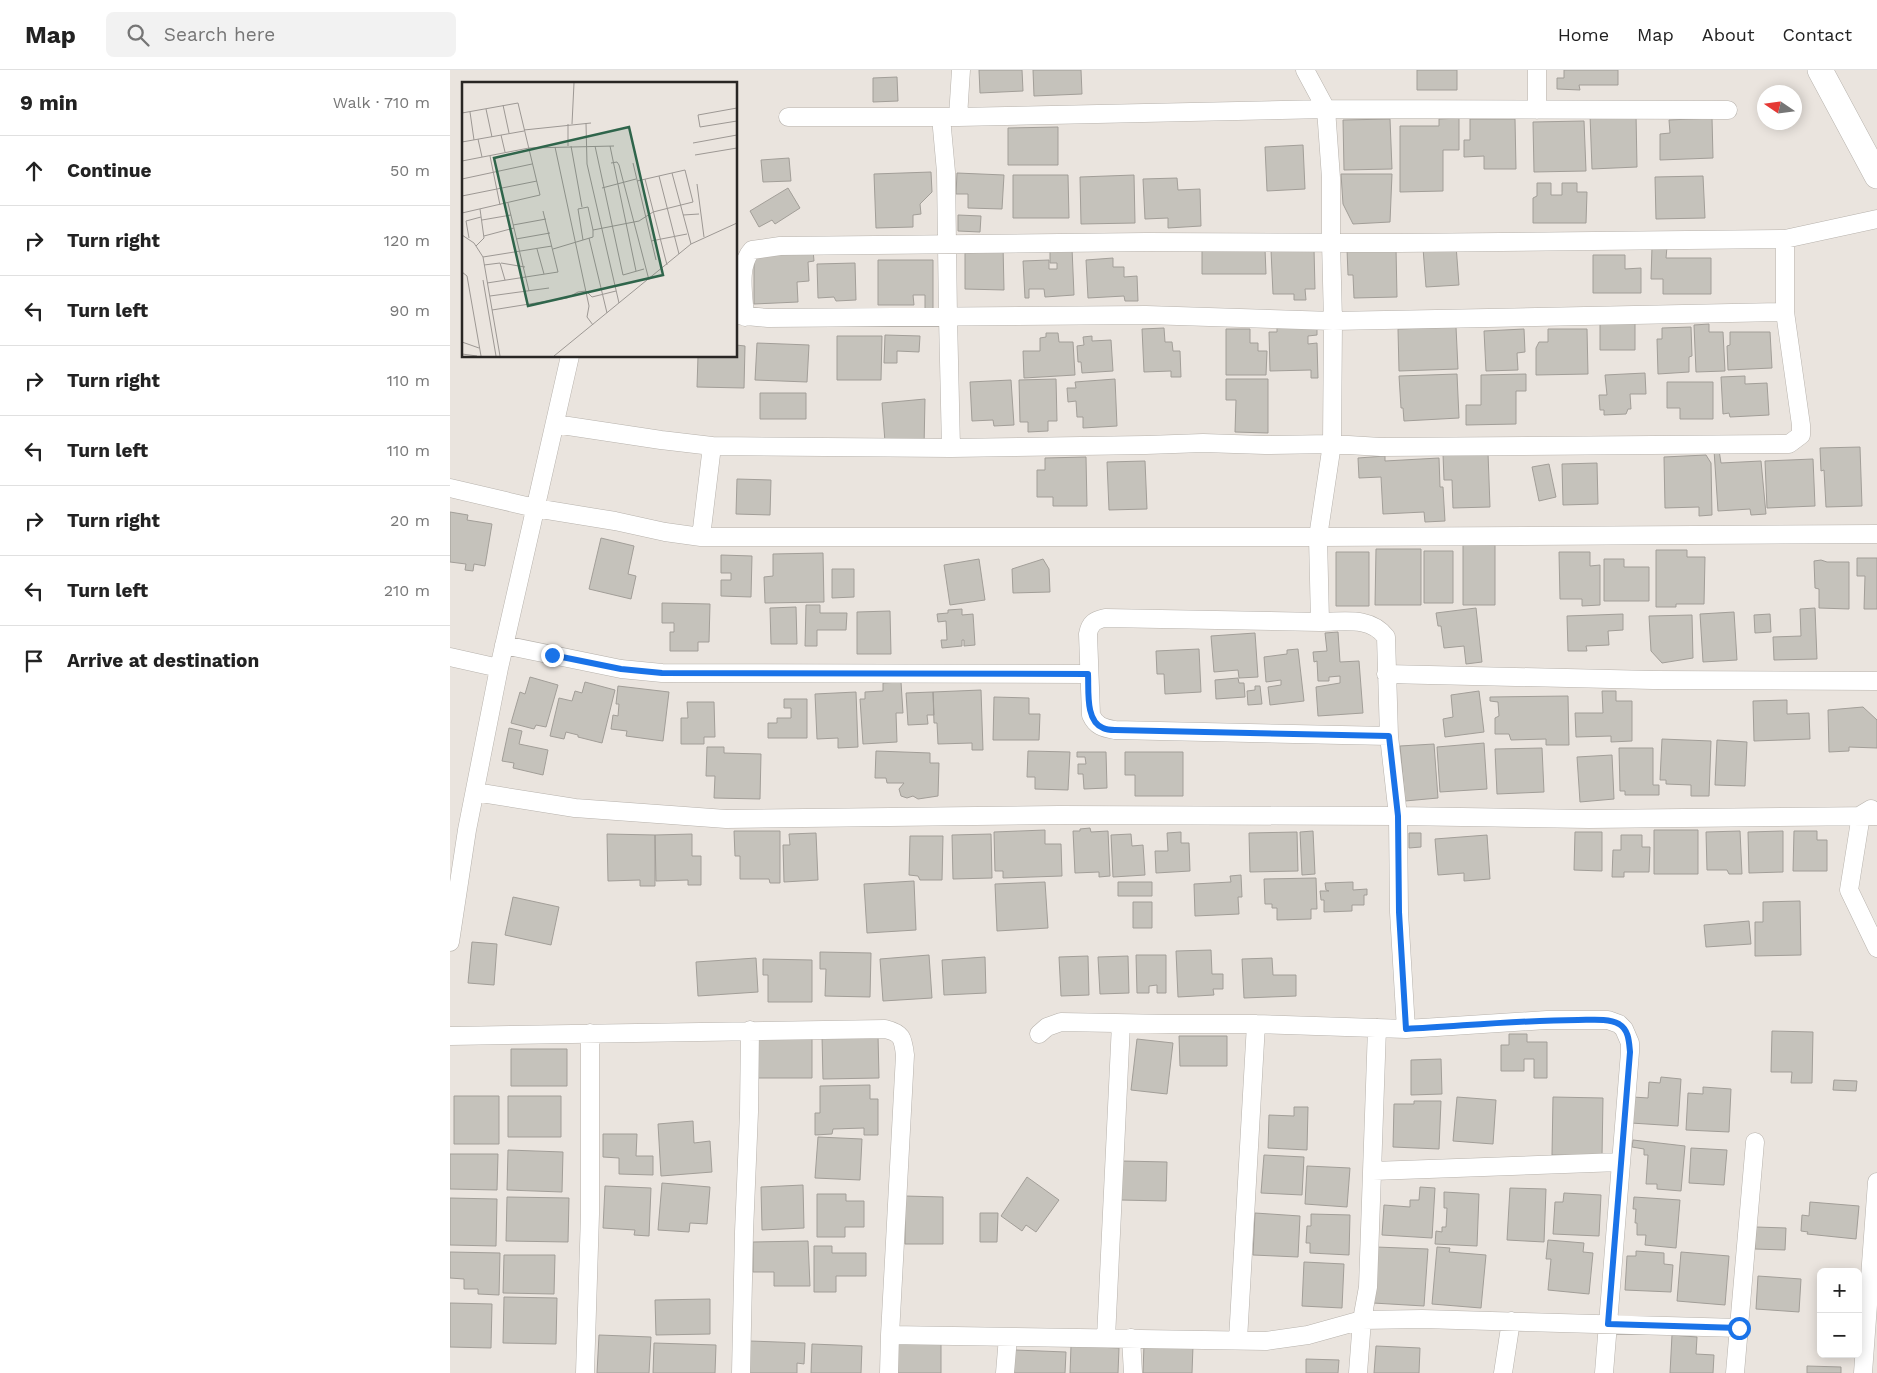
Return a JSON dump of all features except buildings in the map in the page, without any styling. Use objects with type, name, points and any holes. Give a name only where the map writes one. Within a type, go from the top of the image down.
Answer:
[{"type":"street","points":[[951,448],[946,172],[950,117],[961,70]]},
{"type":"street","points":[[1305,70],[1326,109],[1331,178],[1332,444],[1318,537],[1320,622]]},
{"type":"street","points":[[1537,70],[1537,110]]},
{"type":"street","points":[[1820,70],[1877,176]]},
{"type":"street","points":[[788,116],[950,117],[1326,109],[1728,110]]},
{"type":"street","points":[[1785,312],[1333,321],[1146,315],[948,317],[740,316],[746,257],[752,250],[780,246],[948,243],[1331,241],[1399,243],[1786,239],[1877,219]]},
{"type":"street","points":[[555,424],[712,446],[951,448],[1203,443],[1265,445],[1332,444],[1381,447],[1789,444],[1801,435],[1801,425],[1785,312],[1786,239]]},
{"type":"street","points":[[450,942],[475,792],[499,668],[570,358]]},
{"type":"street","points":[[701,537],[712,446]]},
{"type":"street","points":[[450,488],[535,508],[701,537],[1318,537],[1877,534]]},
{"type":"street","points":[[1389,736],[1115,730],[1103,728],[1095,723],[1091,715],[1088,674],[1088,634],[1090,627],[1097,619],[1105,618],[1362,622],[1371,624],[1381,630],[1386,637],[1389,736],[1398,816],[1399,912],[1406,1029]]},
{"type":"street","points":[[504,645],[621,669],[662,673],[1088,674]]},
{"type":"street","points":[[450,656],[499,668]]},
{"type":"street","points":[[1386,674],[1653,680],[1877,681]]},
{"type":"street","points":[[475,792],[574,808],[726,819],[1059,815],[1398,816],[1589,819],[1869,815]]},
{"type":"street","points":[[1877,805],[1869,815],[1849,890],[1877,948]]},
{"type":"street","points":[[1039,1034],[1047,1027],[1061,1022],[1256,1024],[1406,1029],[1548,1020],[1608,1020],[1619,1024],[1628,1035],[1630,1052],[1604,1373]]},
{"type":"street","points":[[1106,1338],[1121,1024]]},
{"type":"street","points":[[1238,1340],[1256,1024]]},
{"type":"street","points":[[450,1036],[885,1028],[896,1032],[901,1036],[905,1055],[889,1373]]},
{"type":"street","points":[[1358,1373],[1362,1320],[1368,1287],[1378,1028]]},
{"type":"street","points":[[741,1373],[744,1232],[750,1112],[750,1030]]},
{"type":"street","points":[[586,1373],[590,1214],[590,1033]]},
{"type":"street","points":[[1735,1373],[1755,1142]]},
{"type":"street","points":[[1373,1171],[1620,1162]]},
{"type":"street","points":[[1863,1373],[1877,1182]]},
{"type":"street","points":[[890,1335],[1266,1341],[1308,1335],[1362,1320],[1422,1319],[1739,1328]]},
{"type":"street","points":[[1503,1373],[1511,1322]]},
{"type":"street","points":[[1005,1373],[1008,1337]]},
{"type":"street","points":[[1131,1338],[1132,1373]]},
{"type":"route","points":[[552,655],[621,669],[662,673],[1088,674],[1091,715],[1095,723],[1103,728],[1115,730],[1389,736],[1398,816],[1399,912],[1406,1029],[1548,1020],[1608,1020],[1619,1024],[1628,1035],[1630,1052],[1608,1324],[1739,1328]]}]
